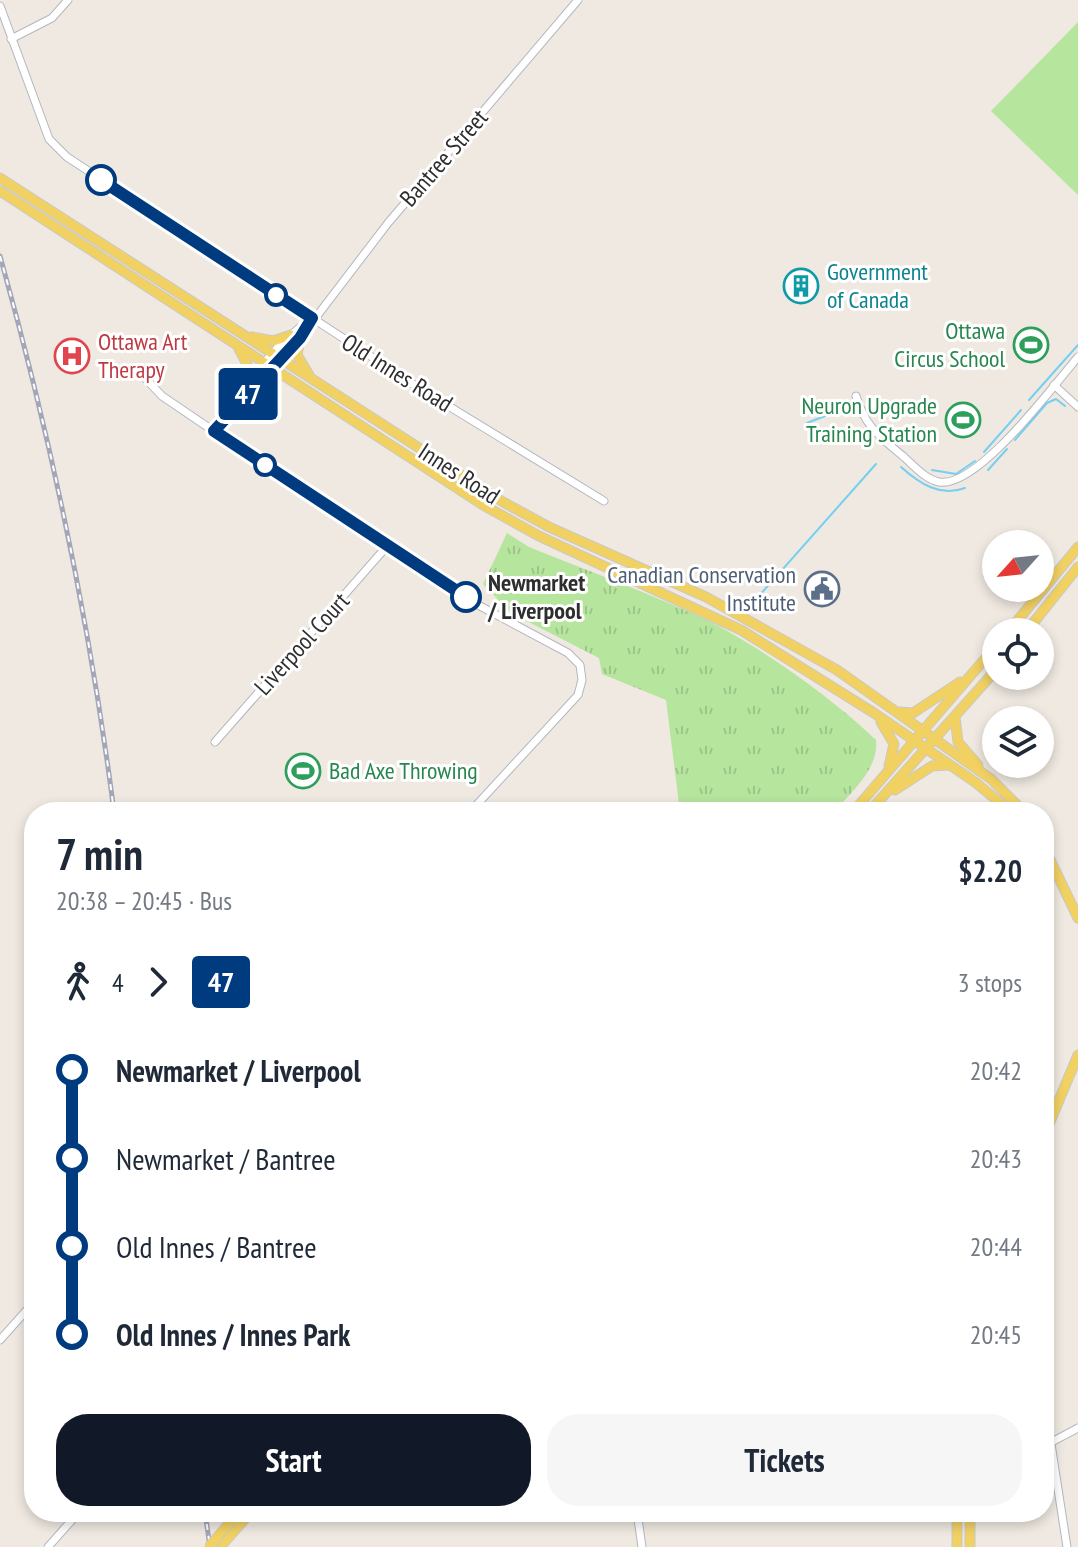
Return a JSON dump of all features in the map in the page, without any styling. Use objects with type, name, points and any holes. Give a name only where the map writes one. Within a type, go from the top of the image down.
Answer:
[{"type":"main road","name":"Innes Road","points":[[0,178],[511,507],[720,604],[837,670],[991,779]]},
{"type":"main road","name":"Innes Road","points":[[0,191],[501,516],[729,623],[874,713],[998,802]]},
{"type":"main road","points":[[244,335],[268,341],[295,337],[299,359],[314,381]]},
{"type":"main road","points":[[237,346],[249,368],[249,383]]},
{"type":"main road","points":[[1020,618],[1078,547]]},
{"type":"main road","points":[[1037,618],[1078,567]]},
{"type":"main road","points":[[862,802],[982,662]]},
{"type":"main road","points":[[899,712],[910,714],[921,709],[972,673]]},
{"type":"main road","points":[[878,802],[982,686]]},
{"type":"main road","points":[[874,713],[894,744],[894,754],[882,779]]},
{"type":"main road","points":[[955,717],[958,742],[1014,802]]},
{"type":"main road","points":[[881,802],[919,773],[932,766],[949,765]]},
{"type":"main road","points":[[1054,868],[1078,918]]},
{"type":"main road","points":[[1054,1112],[1078,1055]]},
{"type":"main road","points":[[220,1547],[235,1522]]},
{"type":"main road","points":[[209,1547],[238,1522]]},
{"type":"main road","points":[[957,1522],[957,1547]]},
{"type":"main road","points":[[970,1522],[970,1547]]},
{"type":"street","points":[[11,39],[52,18],[68,0]]},
{"type":"street","name":"Bantree Street","points":[[214,431],[578,0]]},
{"type":"street","name":"Old Innes Road","points":[[0,6],[43,126],[49,139],[67,157],[312,318],[604,501]]},
{"type":"street","points":[[856,396],[864,423],[924,475],[939,482],[956,481],[978,468],[1078,357]]},
{"type":"street","name":"Bantree Street","points":[[230,411],[249,383],[268,367]]},
{"type":"street","points":[[142,375],[162,396],[214,431],[480,606],[568,653],[580,665],[582,680],[578,695],[479,802]]},
{"type":"street","points":[[1054,385],[1078,407]]},
{"type":"street","name":"Liverpool Court","points":[[215,742],[388,545]]},
{"type":"street","points":[[0,1340],[24,1313]]},
{"type":"street","points":[[1054,1442],[1078,1428]]},
{"type":"street","points":[[1054,1477],[1067,1547]]},
{"type":"street","points":[[48,1547],[70,1522]]},
{"type":"street","points":[[638,1522],[642,1547]]},
{"type":"green space","points":[[1078,22],[1078,195],[991,111]]},
{"type":"green space","points":[[507,533],[529,547],[694,614],[740,638],[790,671],[876,740],[876,751],[869,770],[843,802],[679,802],[666,700],[602,674],[599,658],[511,613],[483,584]]},
{"type":"waterway","points":[[1029,400],[1078,345]]},
{"type":"waterway","points":[[1015,440],[1047,403],[1056,399],[1065,406]]},
{"type":"waterway","points":[[807,423],[843,409]]},
{"type":"waterway","points":[[984,452],[1021,410]]},
{"type":"waterway","points":[[988,470],[1007,449]]},
{"type":"waterway","points":[[932,470],[956,474],[975,461]]},
{"type":"waterway","points":[[758,597],[876,464]]},
{"type":"waterway","points":[[901,467],[916,479],[939,490],[965,488]]},
{"type":"railway","points":[[0,256],[36,394],[67,532],[93,671],[113,802]]},
{"type":"railway","points":[[206,1522],[210,1547]]},
{"type":"bus line","name":"47","points":[[101,180],[312,318],[300,338],[214,431],[466,597]]},
{"type":"place","name":"Government of Canada","points":[[801,286]]},
{"type":"place","name":"Ottawa Circus School","points":[[1031,345]]},
{"type":"place","name":"Ottawa Art Therapy","points":[[72,356]]},
{"type":"place","name":"Neuron Upgrade Training Station","points":[[963,420]]},
{"type":"place","name":"Canadian Conservation Institute","points":[[822,589]]},
{"type":"place","name":"Newmarket / Liverpool","points":[[466,597]]},
{"type":"place","name":"Bad Axe Throwing","points":[[303,771]]}]
